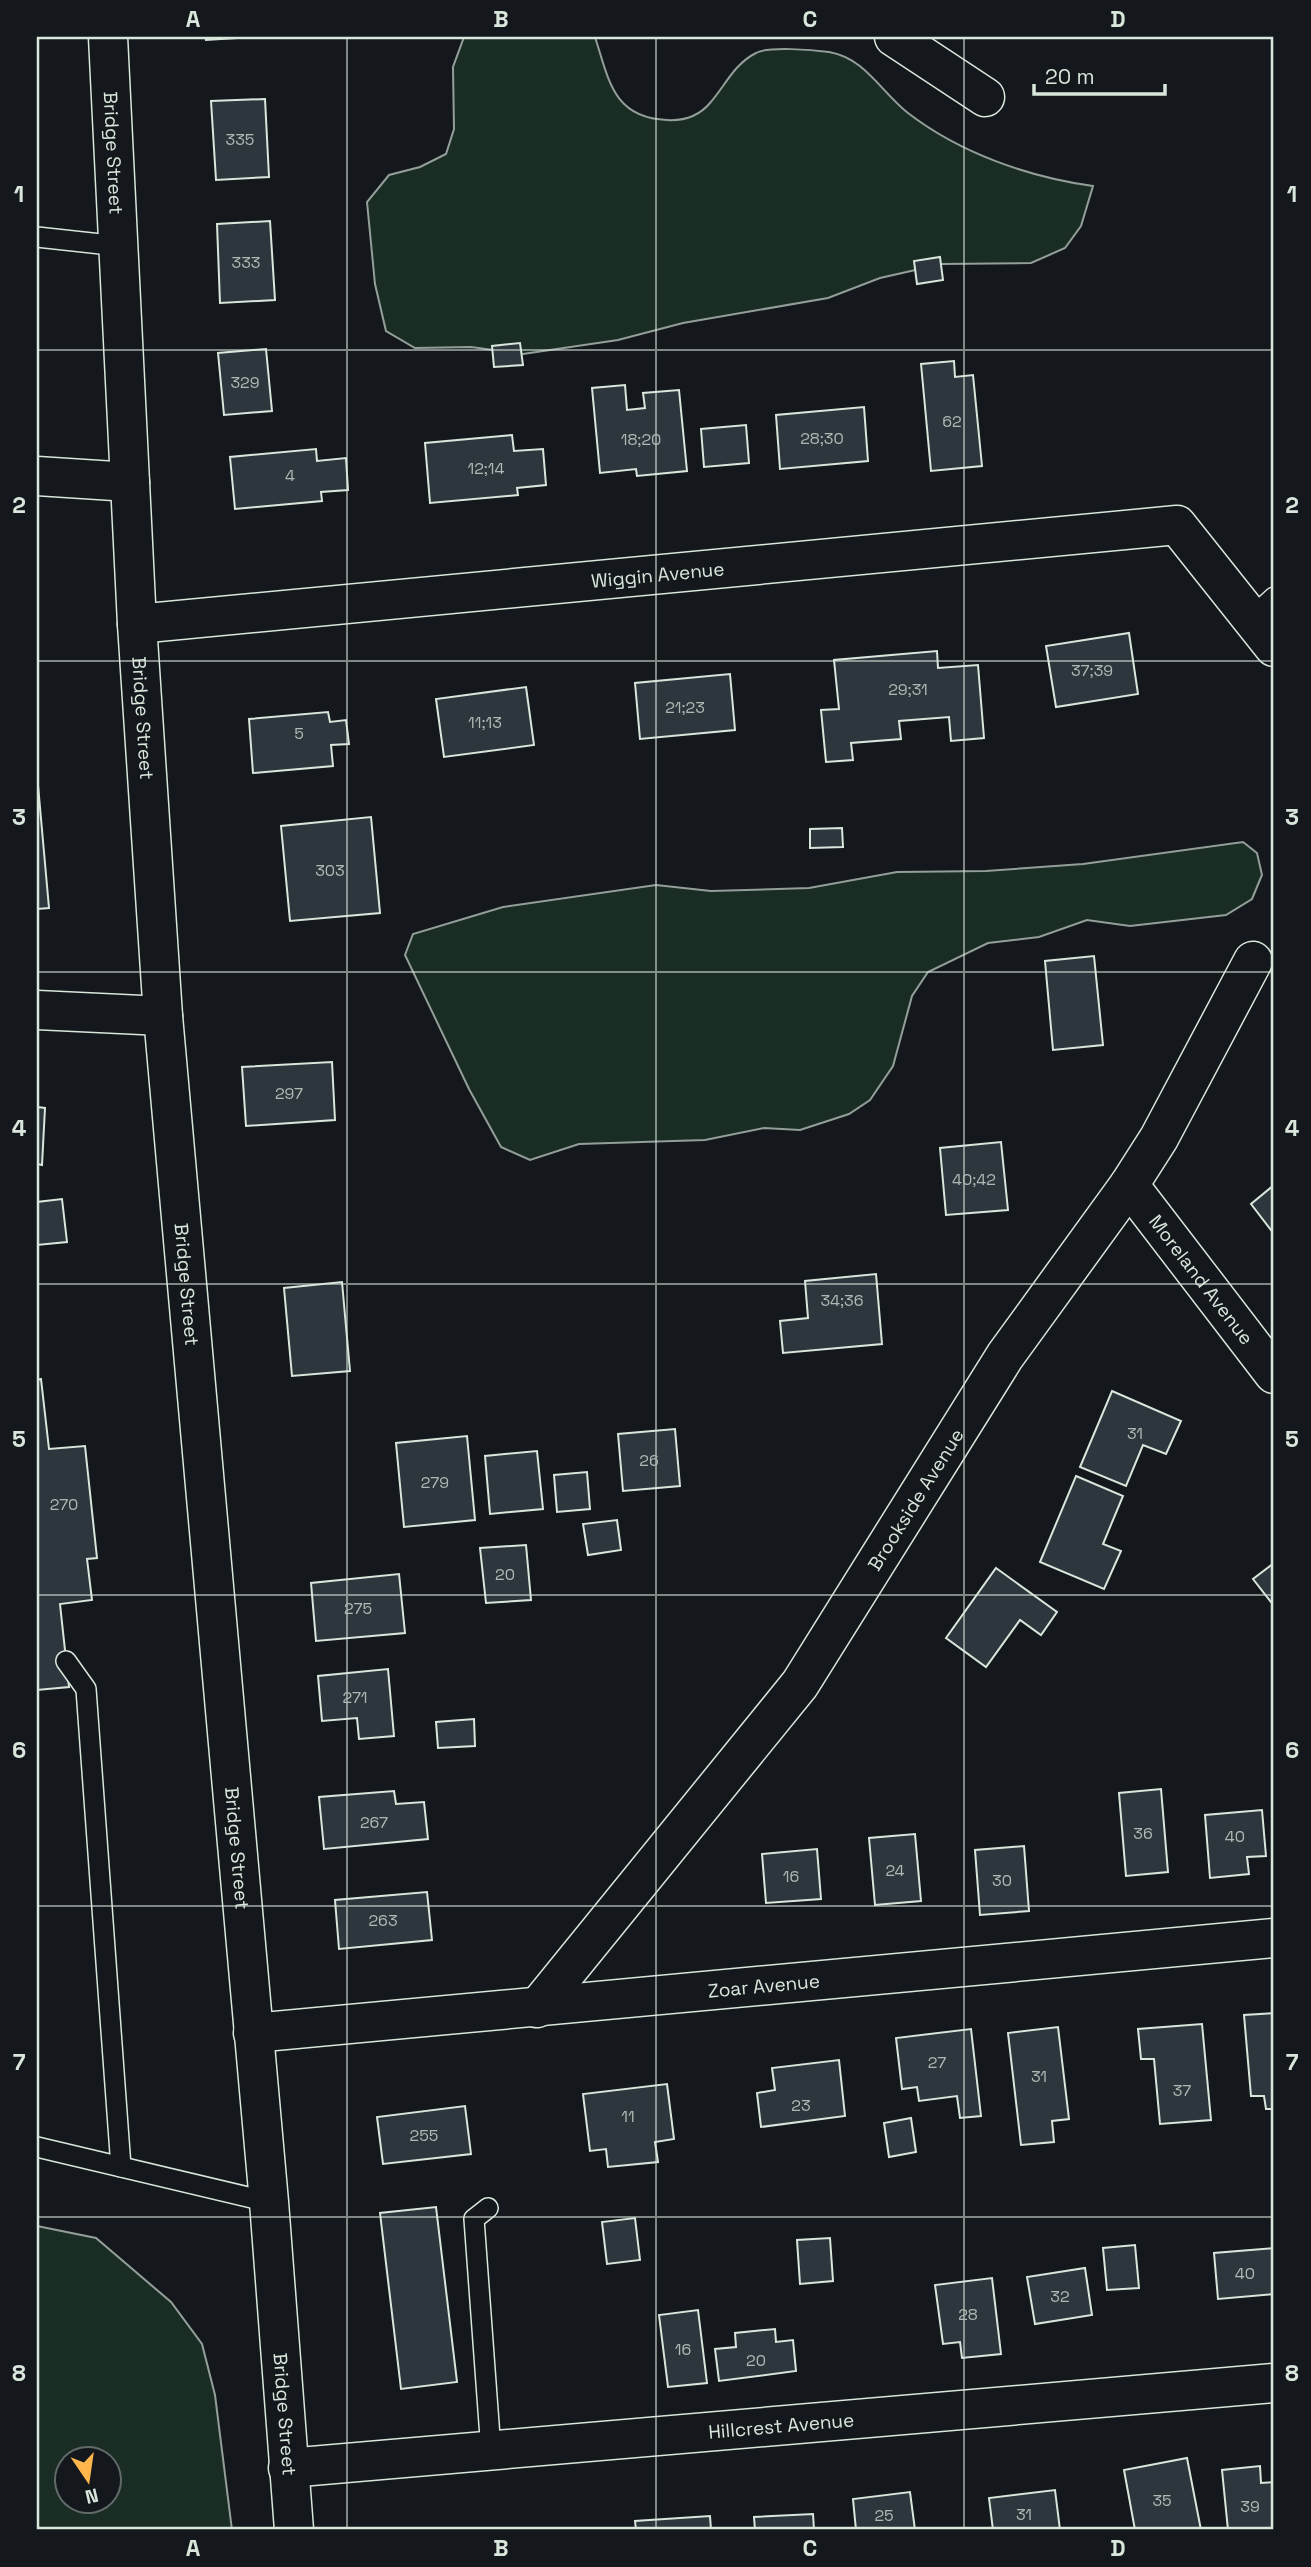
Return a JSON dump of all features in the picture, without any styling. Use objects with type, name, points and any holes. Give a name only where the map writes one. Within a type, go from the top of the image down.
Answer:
[{"type":"street","name":"Bridge Street","points":[[108,37],[137,624],[163,1016],[269,2202],[294,2530]]},
{"type":"street","points":[[894,37],[985,97]]},
{"type":"street","points":[[37,476],[130,482]]},
{"type":"street","name":"Wiggin Avenue","points":[[137,624],[1177,525],[1267,621]]},
{"type":"street","name":"Brookside Avenue","points":[[537,2008],[800,1684],[1004,1356],[1129,1185],[1159,1138],[1253,961]]},
{"type":"street","points":[[37,1010],[163,1016]]},
{"type":"street","name":"Moreland Avenue","points":[[1129,1185],[1274,1374]]},
{"type":"street","name":"Zoar Avenue","points":[[253,2033],[1274,1938]]},
{"type":"street","name":"Hillcrest Avenue","points":[[288,2468],[1274,2383]]},
{"type":"lane","points":[[37,237],[119,246]]},
{"type":"lane","points":[[66,1661],[86,1689],[121,2167]]},
{"type":"lane","points":[[37,2147],[269,2202]]},
{"type":"lane","points":[[488,2208],[474,2219],[491,2451]]},
{"type":"green space","points":[[464,37],[595,37],[610,82],[624,104],[649,118],[667,120],[679,120],[701,111],[736,69],[756,53],[780,49],[842,55],[863,68],[908,113],[950,140],[1020,169],[1093,186],[1081,226],[1065,248],[1031,263],[942,264],[880,278],[828,298],[683,323],[618,340],[523,354],[471,347],[415,348],[386,331],[375,284],[367,202],[389,175],[420,167],[446,154],[454,129],[453,67]]},
{"type":"green space","points":[[1243,842],[1257,853],[1262,875],[1252,899],[1226,915],[1130,926],[1087,920],[1039,937],[988,943],[928,972],[912,996],[893,1066],[870,1100],[849,1114],[800,1130],[764,1128],[705,1140],[579,1144],[530,1160],[501,1147],[469,1089],[405,955],[413,934],[503,907],[656,885],[711,891],[809,888],[897,872],[986,871],[1083,864]]},
{"type":"green space","points":[[37,2226],[96,2238],[171,2302],[202,2344],[215,2395],[232,2530],[37,2530]]},
{"type":"building","points":[[205,37],[254,37],[206,40]]},
{"type":"building","points":[[265,99],[269,177],[216,180],[211,101]]},
{"type":"building","points":[[270,221],[275,300],[220,303],[217,224]]},
{"type":"building","points":[[940,257],[943,280],[917,284],[914,261]]},
{"type":"building","points":[[520,343],[523,365],[494,367],[492,346]]},
{"type":"building","points":[[266,349],[272,411],[224,415],[218,353]]},
{"type":"building","points":[[954,361],[955,377],[973,375],[982,466],[931,471],[921,364]]},
{"type":"building","points":[[625,385],[627,410],[645,408],[643,393],[679,390],[687,471],[637,476],[636,469],[600,473],[592,388]]},
{"type":"building","points":[[864,407],[868,461],[780,469],[776,415]]},
{"type":"building","points":[[746,425],[749,463],[704,467],[701,429]]},
{"type":"building","points":[[512,435],[514,451],[543,449],[546,485],[517,488],[518,495],[430,503],[425,443]]},
{"type":"building","points":[[316,449],[317,461],[346,458],[348,490],[321,492],[322,501],[235,509],[230,457]]},
{"type":"building","points":[[1129,633],[1138,694],[1056,707],[1046,646]]},
{"type":"building","points":[[937,651],[938,668],[978,665],[984,738],[951,741],[949,717],[899,721],[901,739],[851,743],[853,760],[826,762],[821,710],[839,709],[834,660]]},
{"type":"building","points":[[730,674],[735,730],[640,739],[635,683]]},
{"type":"building","points":[[526,687],[534,745],[444,757],[436,699]]},
{"type":"building","points":[[328,712],[330,722],[346,720],[349,744],[331,745],[333,766],[253,773],[249,719]]},
{"type":"building","points":[[37,774],[49,908],[37,909]]},
{"type":"building","points":[[371,817],[380,913],[290,921],[281,826]]},
{"type":"building","points":[[842,828],[843,847],[810,848],[810,829]]},
{"type":"building","points":[[1094,956],[1103,1045],[1053,1050],[1045,961]]},
{"type":"building","points":[[332,1062],[335,1120],[246,1126],[242,1067]]},
{"type":"building","points":[[37,1107],[45,1108],[42,1165],[37,1164]]},
{"type":"building","points":[[1001,1142],[1008,1210],[946,1215],[940,1148]]},
{"type":"building","points":[[1274,1185],[1274,1234],[1251,1204]]},
{"type":"building","points":[[62,1199],[67,1242],[37,1245],[37,1202]]},
{"type":"building","points":[[876,1274],[882,1344],[783,1353],[780,1321],[808,1318],[805,1281]]},
{"type":"building","points":[[342,1282],[350,1371],[292,1376],[284,1288]]},
{"type":"building","points":[[41,1379],[49,1449],[85,1446],[97,1558],[87,1559],[92,1600],[60,1604],[69,1687],[37,1690],[37,1380]]},
{"type":"building","points":[[1112,1391],[1181,1421],[1166,1454],[1143,1445],[1126,1486],[1080,1467]]},
{"type":"building","points":[[675,1429],[680,1486],[623,1491],[618,1434]]},
{"type":"building","points":[[467,1436],[475,1520],[404,1527],[396,1443]]},
{"type":"building","points":[[537,1451],[543,1509],[490,1514],[485,1456]]},
{"type":"building","points":[[587,1472],[590,1509],[557,1512],[554,1475]]},
{"type":"building","points":[[1076,1476],[1123,1496],[1103,1544],[1121,1551],[1104,1589],[1040,1562]]},
{"type":"building","points":[[617,1520],[621,1550],[588,1555],[583,1524]]},
{"type":"building","points":[[526,1545],[531,1600],[486,1603],[480,1548]]},
{"type":"building","points":[[1274,1563],[1274,1606],[1253,1579]]},
{"type":"building","points":[[996,1568],[1057,1612],[1041,1635],[1020,1620],[986,1667],[946,1638]]},
{"type":"building","points":[[399,1574],[405,1633],[316,1641],[311,1583]]},
{"type":"building","points":[[388,1669],[394,1736],[359,1739],[357,1718],[322,1721],[318,1676]]},
{"type":"building","points":[[474,1719],[475,1746],[438,1748],[436,1722]]},
{"type":"building","points":[[1161,1789],[1168,1872],[1126,1876],[1119,1793]]},
{"type":"building","points":[[394,1791],[396,1804],[424,1802],[428,1839],[324,1849],[319,1797]]},
{"type":"building","points":[[1262,1810],[1266,1856],[1247,1857],[1249,1874],[1210,1878],[1205,1815]]},
{"type":"building","points":[[915,1834],[921,1901],[875,1905],[869,1838]]},
{"type":"building","points":[[1024,1846],[1029,1911],[980,1915],[975,1850]]},
{"type":"building","points":[[817,1849],[821,1899],[766,1903],[762,1854]]},
{"type":"building","points":[[427,1892],[432,1940],[339,1949],[335,1900]]},
{"type":"building","points":[[1274,2013],[1274,2109],[1266,2109],[1264,2096],[1251,2096],[1244,2015]]},
{"type":"building","points":[[1202,2024],[1211,2120],[1160,2124],[1154,2059],[1141,2059],[1138,2029]]},
{"type":"building","points":[[1058,2027],[1069,2119],[1052,2121],[1054,2142],[1021,2145],[1008,2033]]},
{"type":"building","points":[[971,2029],[981,2116],[960,2118],[957,2096],[919,2101],[917,2087],[902,2089],[896,2038]]},
{"type":"building","points":[[839,2060],[845,2116],[761,2127],[757,2093],[775,2090],[772,2068]]},
{"type":"building","points":[[667,2084],[674,2139],[655,2142],[658,2162],[608,2167],[606,2149],[590,2151],[583,2094]]},
{"type":"building","points":[[465,2106],[471,2154],[383,2164],[377,2117]]},
{"type":"building","points":[[911,2118],[916,2152],[889,2157],[884,2123]]},
{"type":"building","points":[[436,2207],[457,2382],[401,2389],[380,2213]]},
{"type":"building","points":[[635,2218],[640,2260],[607,2264],[602,2222]]},
{"type":"building","points":[[830,2238],[833,2281],[800,2284],[797,2240]]},
{"type":"building","points":[[1135,2245],[1139,2288],[1107,2290],[1103,2248]]},
{"type":"building","points":[[1274,2248],[1274,2294],[1218,2299],[1214,2253]]},
{"type":"building","points":[[1085,2268],[1092,2315],[1035,2324],[1027,2277]]},
{"type":"building","points":[[992,2278],[1001,2354],[962,2358],[960,2342],[943,2344],[935,2285]]},
{"type":"building","points":[[698,2310],[707,2383],[668,2387],[659,2315]]},
{"type":"building","points":[[775,2329],[776,2342],[793,2340],[796,2371],[719,2381],[715,2349],[736,2347],[735,2333]]},
{"type":"building","points":[[1187,2458],[1201,2530],[1135,2530],[1124,2470]]},
{"type":"building","points":[[1260,2466],[1261,2483],[1274,2482],[1274,2529],[1228,2530],[1222,2470]]},
{"type":"building","points":[[1055,2490],[1060,2530],[993,2530],[989,2498]]},
{"type":"building","points":[[910,2492],[915,2530],[856,2530],[853,2499]]},
{"type":"building","points":[[813,2514],[814,2530],[755,2530],[754,2517]]},
{"type":"building","points":[[710,2516],[711,2530],[636,2530],[635,2521]]}]
